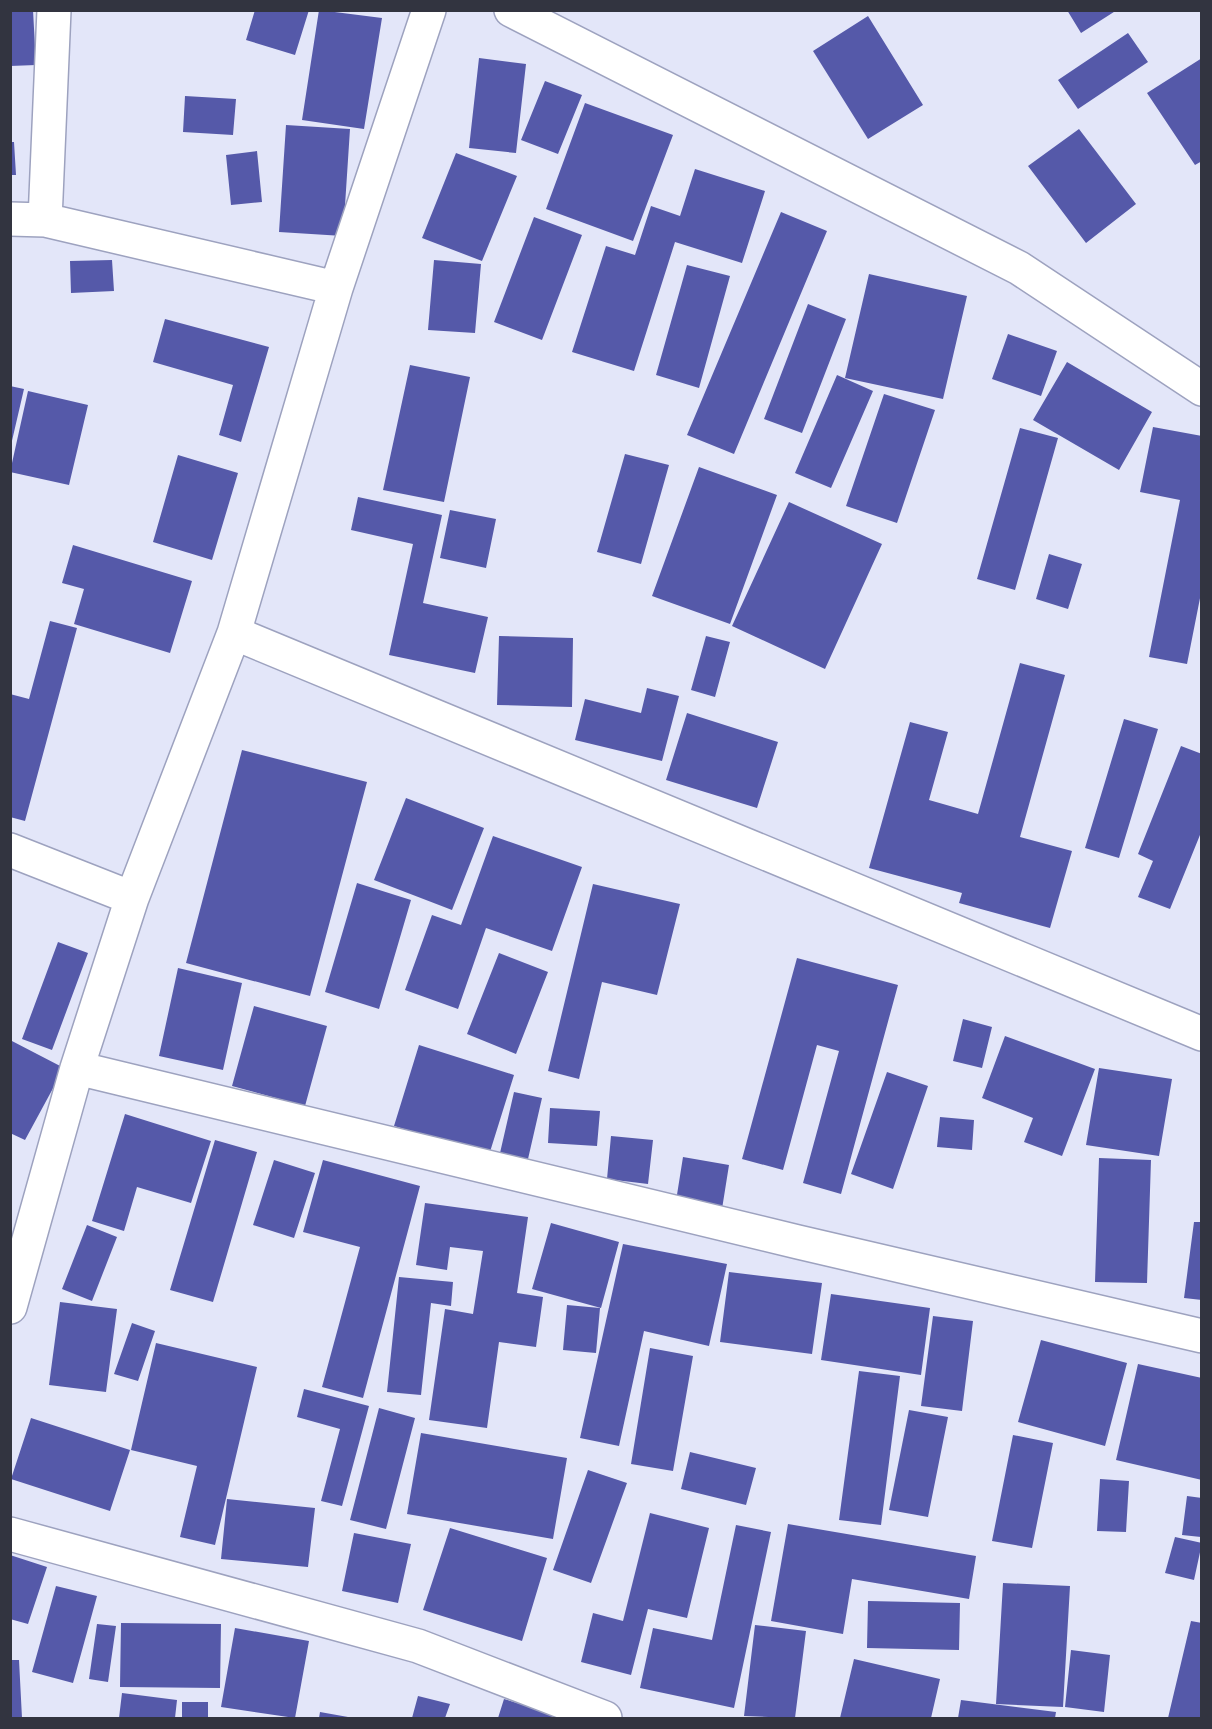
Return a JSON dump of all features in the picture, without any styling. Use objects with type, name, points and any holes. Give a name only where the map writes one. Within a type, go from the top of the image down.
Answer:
[{"type":"street","points":[[45,220],[54,10]]},
{"type":"street","points":[[10,1307],[76,1068],[132,898],[234,633],[336,288],[429,10]]},
{"type":"street","points":[[512,10],[1019,268],[1202,389]]},
{"type":"street","points":[[10,219],[45,220],[336,288]]},
{"type":"street","points":[[234,633],[1202,1034]]},
{"type":"street","points":[[10,850],[132,898]]},
{"type":"street","points":[[76,1068],[798,1242],[1202,1336]]},
{"type":"street","points":[[10,1534],[418,1646],[605,1719]]},
{"type":"building","points":[[10,10],[33,10],[36,65],[10,66]]},
{"type":"building","points":[[255,10],[309,10],[295,55],[246,40]]},
{"type":"building","points":[[319,10],[382,18],[364,129],[302,120]]},
{"type":"building","points":[[1067,10],[1117,10],[1081,33]]},
{"type":"building","points":[[868,16],[923,105],[868,139],[813,51]]},
{"type":"building","points":[[1128,33],[1148,62],[1078,109],[1058,80]]},
{"type":"building","points":[[479,58],[526,64],[516,153],[469,148]]},
{"type":"building","points":[[1202,58],[1202,161],[1195,165],[1147,93]]},
{"type":"building","points":[[545,81],[582,95],[558,154],[521,140]]},
{"type":"building","points":[[185,96],[236,99],[233,135],[183,132]]},
{"type":"building","points":[[585,103],[673,135],[633,241],[546,209]]},
{"type":"building","points":[[286,125],[350,129],[343,236],[279,232]]},
{"type":"building","points":[[1079,129],[1136,204],[1086,243],[1028,166]]},
{"type":"building","points":[[10,142],[14,142],[16,175],[10,175]]},
{"type":"building","points":[[257,151],[262,202],[231,205],[226,155]]},
{"type":"building","points":[[456,153],[517,176],[482,261],[422,238]]},
{"type":"building","points":[[695,169],[765,191],[742,263],[675,242],[634,371],[572,352],[606,246],[635,255],[651,206],[680,216]]},
{"type":"building","points":[[781,212],[827,231],[734,454],[687,435]]},
{"type":"building","points":[[534,217],[582,235],[542,340],[494,322]]},
{"type":"building","points":[[112,260],[114,291],[71,293],[70,261]]},
{"type":"building","points":[[434,260],[481,264],[475,333],[428,330]]},
{"type":"building","points":[[687,265],[730,276],[699,388],[656,375]]},
{"type":"building","points":[[869,274],[967,296],[943,399],[845,378]]},
{"type":"building","points":[[808,304],[846,319],[802,433],[764,419]]},
{"type":"building","points":[[165,319],[269,347],[241,442],[219,435],[233,385],[153,362]]},
{"type":"building","points":[[1008,334],[1057,351],[1041,396],[992,379]]},
{"type":"building","points":[[1067,362],[1152,412],[1119,470],[1033,420]]},
{"type":"building","points":[[410,365],[470,377],[444,502],[383,490]]},
{"type":"building","points":[[837,375],[873,391],[831,488],[795,473]]},
{"type":"building","points":[[10,386],[24,389],[11,445],[10,445]]},
{"type":"building","points":[[28,391],[88,405],[69,485],[10,472]]},
{"type":"building","points":[[884,394],[935,410],[897,523],[846,506]]},
{"type":"building","points":[[1153,427],[1202,436],[1202,588],[1187,664],[1149,657],[1180,500],[1140,492]]},
{"type":"building","points":[[1020,428],[1058,438],[1015,590],[977,579]]},
{"type":"building","points":[[625,454],[669,465],[641,564],[597,552]]},
{"type":"building","points":[[178,455],[238,473],[212,560],[153,542]]},
{"type":"building","points":[[699,467],[777,495],[730,624],[652,596]]},
{"type":"building","points":[[358,497],[442,515],[423,603],[488,617],[475,673],[389,655],[413,544],[351,530]]},
{"type":"building","points":[[789,502],[882,544],[825,669],[732,626]]},
{"type":"building","points":[[450,510],[496,519],[486,568],[440,558]]},
{"type":"building","points":[[73,545],[192,581],[170,653],[74,624],[84,589],[62,583]]},
{"type":"building","points":[[1049,554],[1082,564],[1068,609],[1036,599]]},
{"type":"building","points":[[50,621],[77,628],[25,821],[10,817],[10,694],[29,699]]},
{"type":"building","points":[[499,636],[573,638],[572,707],[497,705]]},
{"type":"building","points":[[706,636],[730,642],[715,697],[691,690]]},
{"type":"building","points":[[1020,663],[1065,675],[1020,837],[1072,851],[1050,928],[959,903],[962,893],[869,868],[910,722],[948,732],[929,800],[978,814]]},
{"type":"building","points":[[647,688],[679,696],[662,761],[575,740],[585,699],[641,713]]},
{"type":"building","points":[[687,713],[778,742],[757,808],[666,780]]},
{"type":"building","points":[[1124,719],[1158,729],[1119,858],[1085,848]]},
{"type":"building","points":[[1181,746],[1202,754],[1202,830],[1170,909],[1138,897],[1153,861],[1138,854]]},
{"type":"building","points":[[242,750],[367,782],[310,996],[186,963]]},
{"type":"building","points":[[406,798],[484,828],[452,910],[374,880]]},
{"type":"building","points":[[493,836],[582,867],[552,951],[486,928],[458,1009],[405,990],[432,915],[461,925]]},
{"type":"building","points":[[357,883],[411,900],[379,1009],[325,992]]},
{"type":"building","points":[[593,884],[680,904],[657,995],[602,982],[579,1079],[548,1071]]},
{"type":"building","points":[[58,942],[88,953],[52,1050],[22,1039]]},
{"type":"building","points":[[499,953],[548,972],[516,1054],[467,1034]]},
{"type":"building","points":[[797,958],[898,985],[841,1194],[803,1183],[839,1051],[817,1045],[783,1170],[742,1159]]},
{"type":"building","points":[[178,968],[242,983],[223,1070],[159,1056]]},
{"type":"building","points":[[254,1006],[327,1026],[305,1106],[232,1086]]},
{"type":"building","points":[[963,1019],[992,1027],[982,1068],[953,1061]]},
{"type":"building","points":[[1005,1036],[1095,1069],[1062,1156],[1024,1142],[1033,1118],[982,1098]]},
{"type":"building","points":[[10,1040],[64,1068],[25,1140],[10,1133]]},
{"type":"building","points":[[419,1045],[514,1075],[489,1155],[394,1126]]},
{"type":"building","points":[[1099,1068],[1172,1079],[1159,1156],[1086,1145]]},
{"type":"building","points":[[887,1072],[928,1086],[893,1189],[851,1174]]},
{"type":"building","points":[[514,1092],[542,1098],[528,1159],[500,1153]]},
{"type":"building","points":[[550,1108],[600,1111],[597,1146],[548,1143]]},
{"type":"building","points":[[125,1114],[211,1141],[191,1203],[137,1187],[124,1231],[92,1221]]},
{"type":"building","points":[[940,1117],[974,1120],[972,1150],[937,1147]]},
{"type":"building","points":[[611,1136],[653,1140],[648,1184],[607,1179]]},
{"type":"building","points":[[215,1140],[257,1152],[213,1302],[170,1290]]},
{"type":"building","points":[[683,1157],[729,1165],[722,1209],[676,1201]]},
{"type":"building","points":[[1099,1158],[1151,1160],[1147,1283],[1095,1282]]},
{"type":"building","points":[[274,1160],[315,1173],[294,1238],[253,1225]]},
{"type":"building","points":[[323,1160],[420,1186],[363,1398],[322,1387],[360,1247],[303,1232]]},
{"type":"building","points":[[425,1203],[528,1217],[517,1293],[543,1297],[536,1347],[499,1342],[487,1428],[429,1420],[445,1309],[473,1314],[483,1251],[450,1247],[447,1270],[416,1265]]},
{"type":"building","points":[[1194,1222],[1202,1222],[1202,1300],[1184,1298]]},
{"type":"building","points":[[551,1223],[619,1242],[601,1308],[532,1289]]},
{"type":"building","points":[[87,1225],[117,1237],[92,1301],[62,1289]]},
{"type":"building","points":[[623,1244],[727,1264],[709,1346],[644,1331],[619,1446],[580,1438]]},
{"type":"building","points":[[729,1272],[822,1283],[812,1354],[720,1342]]},
{"type":"building","points":[[399,1277],[453,1282],[451,1306],[431,1303],[421,1395],[387,1392]]},
{"type":"building","points":[[831,1294],[930,1308],[921,1375],[821,1360]]},
{"type":"building","points":[[60,1302],[117,1309],[106,1392],[49,1385]]},
{"type":"building","points":[[567,1305],[600,1308],[596,1353],[563,1350]]},
{"type":"building","points":[[933,1316],[973,1321],[962,1411],[921,1406]]},
{"type":"building","points":[[132,1323],[155,1331],[138,1381],[114,1374]]},
{"type":"building","points":[[1041,1340],[1127,1363],[1105,1446],[1018,1422]]},
{"type":"building","points":[[156,1343],[257,1367],[215,1545],[180,1537],[197,1466],[131,1450]]},
{"type":"building","points":[[650,1348],[693,1356],[673,1471],[631,1464]]},
{"type":"building","points":[[1138,1364],[1202,1378],[1202,1480],[1116,1460]]},
{"type":"building","points":[[859,1371],[900,1376],[881,1525],[839,1520]]},
{"type":"building","points":[[304,1389],[369,1406],[342,1506],[321,1501],[340,1429],[297,1417]]},
{"type":"building","points":[[379,1408],[415,1418],[386,1529],[350,1520]]},
{"type":"building","points":[[909,1410],[948,1417],[928,1517],[889,1510]]},
{"type":"building","points":[[31,1418],[130,1450],[110,1511],[11,1479]]},
{"type":"building","points":[[421,1433],[567,1458],[553,1539],[407,1514]]},
{"type":"building","points":[[1013,1435],[1053,1443],[1032,1548],[992,1541]]},
{"type":"building","points":[[690,1452],[756,1468],[746,1505],[681,1489]]},
{"type":"building","points":[[588,1470],[627,1483],[591,1583],[553,1570]]},
{"type":"building","points":[[1100,1479],[1129,1481],[1126,1532],[1097,1531]]},
{"type":"building","points":[[1187,1496],[1202,1498],[1201,1537],[1182,1535]]},
{"type":"building","points":[[227,1499],[315,1508],[308,1567],[221,1559]]},
{"type":"building","points":[[650,1513],[709,1528],[687,1618],[648,1609],[631,1675],[581,1662],[593,1613],[623,1621]]},
{"type":"building","points":[[788,1524],[976,1556],[969,1599],[852,1579],[843,1634],[771,1621]]},
{"type":"building","points":[[736,1525],[771,1532],[734,1708],[640,1688],[653,1628],[712,1640]]},
{"type":"building","points":[[450,1528],[547,1558],[522,1641],[423,1610]]},
{"type":"building","points":[[354,1533],[411,1544],[398,1603],[342,1591]]},
{"type":"building","points":[[1175,1537],[1202,1543],[1194,1580],[1165,1573]]},
{"type":"building","points":[[10,1555],[47,1567],[28,1624],[10,1619]]},
{"type":"building","points":[[1003,1583],[1070,1586],[1063,1707],[996,1704]]},
{"type":"building","points":[[56,1586],[97,1596],[73,1683],[32,1672]]},
{"type":"building","points":[[868,1601],[960,1603],[959,1650],[867,1648]]},
{"type":"building","points":[[1191,1621],[1202,1623],[1202,1718],[1168,1718]]},
{"type":"building","points":[[121,1623],[221,1624],[220,1688],[120,1687]]},
{"type":"building","points":[[97,1624],[116,1626],[108,1682],[89,1679]]},
{"type":"building","points":[[755,1625],[806,1631],[795,1718],[744,1716]]},
{"type":"building","points":[[235,1628],[309,1641],[295,1718],[221,1707]]},
{"type":"building","points":[[1071,1650],[1110,1655],[1104,1712],[1065,1707]]},
{"type":"building","points":[[854,1659],[940,1679],[931,1718],[840,1718]]},
{"type":"building","points":[[10,1660],[19,1660],[22,1718],[10,1718]]},
{"type":"building","points":[[122,1693],[177,1700],[175,1718],[119,1718]]},
{"type":"building","points":[[418,1696],[450,1704],[445,1718],[412,1718]]},
{"type":"building","points":[[504,1699],[566,1718],[498,1718]]},
{"type":"building","points":[[961,1700],[1056,1712],[1055,1718],[958,1718]]},
{"type":"building","points":[[182,1702],[208,1702],[208,1718],[182,1718]]},
{"type":"building","points":[[320,1712],[348,1717],[348,1718],[319,1718]]}]
